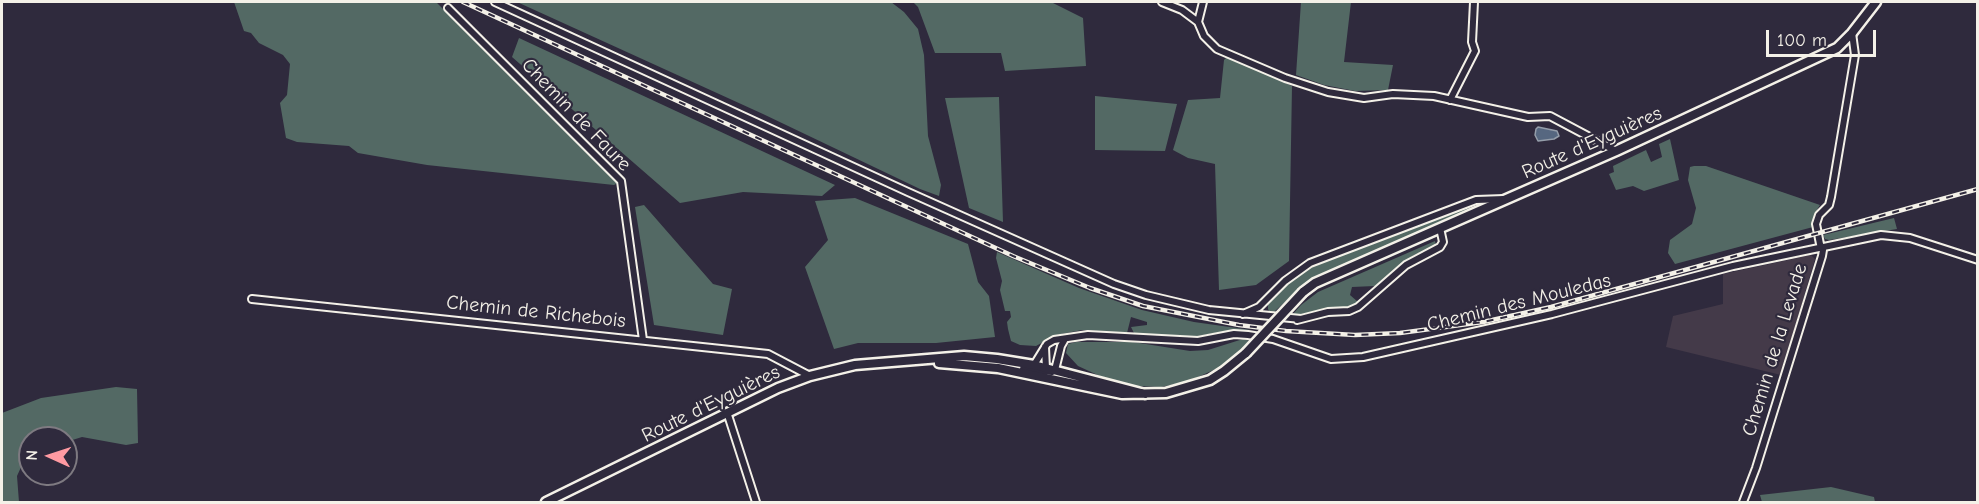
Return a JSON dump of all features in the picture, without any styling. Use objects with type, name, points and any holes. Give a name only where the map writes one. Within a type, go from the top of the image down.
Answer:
[{"type":"main road","name":"Route d'Eyguières","points":[[899,360],[976,365],[1122,394],[1166,393],[1210,380],[1246,353],[1303,292],[1315,283],[1616,151],[1837,48],[1876,2]]},
{"type":"main road","name":"Route d'Eyguières","points":[[546,502],[778,388],[810,376],[855,365],[964,356],[1034,365],[1144,394]]},
{"type":"street","points":[[495,2],[908,192],[1114,284],[1146,295],[1209,310],[1280,321],[1301,319],[1328,312],[1348,311],[1358,307],[1406,265],[1440,247],[1443,242],[1440,228]]},
{"type":"street","points":[[1162,2],[1182,10],[1198,22],[1204,36],[1217,49],[1286,78],[1328,92],[1364,98],[1393,94],[1434,96],[1528,117],[1550,116],[1616,151]]},
{"type":"street","points":[[1198,22],[1203,2]]},
{"type":"street","points":[[1450,100],[1475,51],[1473,42],[1474,2]]},
{"type":"street","name":"Chemin de Faure","points":[[448,8],[621,182],[643,340]]},
{"type":"street","name":"Chemin de la Levade","points":[[1743,502],[1759,458],[1823,250],[1816,224],[1831,197],[1855,55],[1852,33]]},
{"type":"street","points":[[1243,315],[1259,307],[1285,281],[1310,263],[1476,200],[1510,198]]},
{"type":"street","name":"Chemin des Mouledas","points":[[1045,346],[1054,340],[1088,335],[1198,341],[1234,334],[1273,339],[1319,357],[1349,359],[1552,314],[1733,266],[1862,237],[1897,235],[1977,260]]},
{"type":"street","name":"Chemin de Richebois","points":[[252,299],[768,354],[810,376]]},
{"type":"street","points":[[1049,370],[1065,339]]},
{"type":"street","points":[[1034,365],[1045,346]]},
{"type":"street","points":[[1045,346],[1049,370],[1054,380]]},
{"type":"street","points":[[976,365],[999,364],[1049,370]]},
{"type":"street","points":[[727,412],[756,502]]},
{"type":"shaded area","points":[[1811,255],[1815,259],[1781,375],[1666,347],[1673,316],[1723,304],[1723,274]]},
{"type":"green space","points":[[234,2],[436,2],[618,183],[614,185],[427,165],[358,153],[349,146],[297,142],[286,138],[280,103],[287,95],[290,64],[283,55],[259,43],[251,33],[244,31]]},
{"type":"green space","points":[[517,2],[891,2],[904,12],[918,29],[924,55],[928,136],[941,185],[939,196],[920,189],[763,114]]},
{"type":"green space","points":[[913,2],[1051,2],[1083,18],[1086,66],[1005,71],[1001,53],[935,53],[918,7]]},
{"type":"green space","points":[[1301,2],[1351,2],[1344,62],[1393,65],[1388,90],[1355,91],[1324,85],[1296,75]]},
{"type":"green space","points":[[519,38],[835,185],[822,196],[743,192],[680,203],[512,57]]},
{"type":"green space","points":[[1228,56],[1292,86],[1289,261],[1256,285],[1219,290],[1215,164],[1188,158],[1173,150],[1188,100],[1220,98],[1224,60]]},
{"type":"green space","points":[[1095,96],[1177,104],[1165,151],[1095,150]]},
{"type":"green space","points":[[999,97],[1003,222],[969,208],[945,98]]},
{"type":"green space","points":[[1670,139],[1679,180],[1644,191],[1633,186],[1616,190],[1609,174],[1614,172],[1613,166],[1646,150],[1651,162],[1662,157],[1659,144]]},
{"type":"green space","points":[[1706,166],[1820,205],[1815,213],[1813,227],[1675,264],[1668,253],[1670,240],[1692,224],[1696,208],[1688,180],[1690,167]]},
{"type":"green space","points":[[855,198],[968,244],[978,282],[989,296],[995,337],[936,343],[858,343],[834,349],[805,267],[828,240],[815,201]]},
{"type":"green space","points":[[644,205],[713,284],[732,289],[723,335],[654,325],[635,207]]},
{"type":"green space","points":[[1481,205],[1324,273],[1298,290],[1274,312],[1270,313],[1268,309],[1268,302],[1272,296],[1299,273],[1313,265],[1467,208]]},
{"type":"green space","points":[[1894,218],[1897,229],[1829,240],[1823,235]]},
{"type":"green space","points":[[1435,241],[1436,246],[1403,262],[1375,286],[1352,287],[1350,295],[1358,302],[1355,305],[1308,315],[1293,314],[1318,292]]},
{"type":"green space","points":[[997,252],[1079,288],[1142,310],[1194,322],[1251,330],[1225,331],[1183,339],[1134,333],[1131,327],[1147,325],[1147,322],[1131,317],[1127,333],[1082,330],[1056,335],[1036,346],[1020,345],[1011,341],[1008,329],[1007,322],[1011,317],[1010,311],[1005,311],[1000,290],[1002,281],[996,258]]},
{"type":"green space","points":[[1243,339],[1250,341],[1218,368],[1187,382],[1161,387],[1135,386],[1102,377],[1078,366],[1066,353],[1068,344],[1076,342],[1133,342],[1190,351],[1208,350]]},
{"type":"green space","points":[[116,387],[137,389],[138,443],[126,445],[78,438],[78,426],[18,426],[19,502],[2,502],[2,413],[41,398]]},
{"type":"green space","points":[[1831,487],[1874,497],[1875,502],[1762,502],[1760,495]]},
{"type":"water","points":[[1538,127],[1557,131],[1559,136],[1538,141],[1535,135]]},
{"type":"railway","points":[[463,2],[1013,256],[1090,288],[1143,306],[1239,325],[1286,331],[1355,335],[1400,333],[1483,322],[1551,307],[1978,189]]}]
